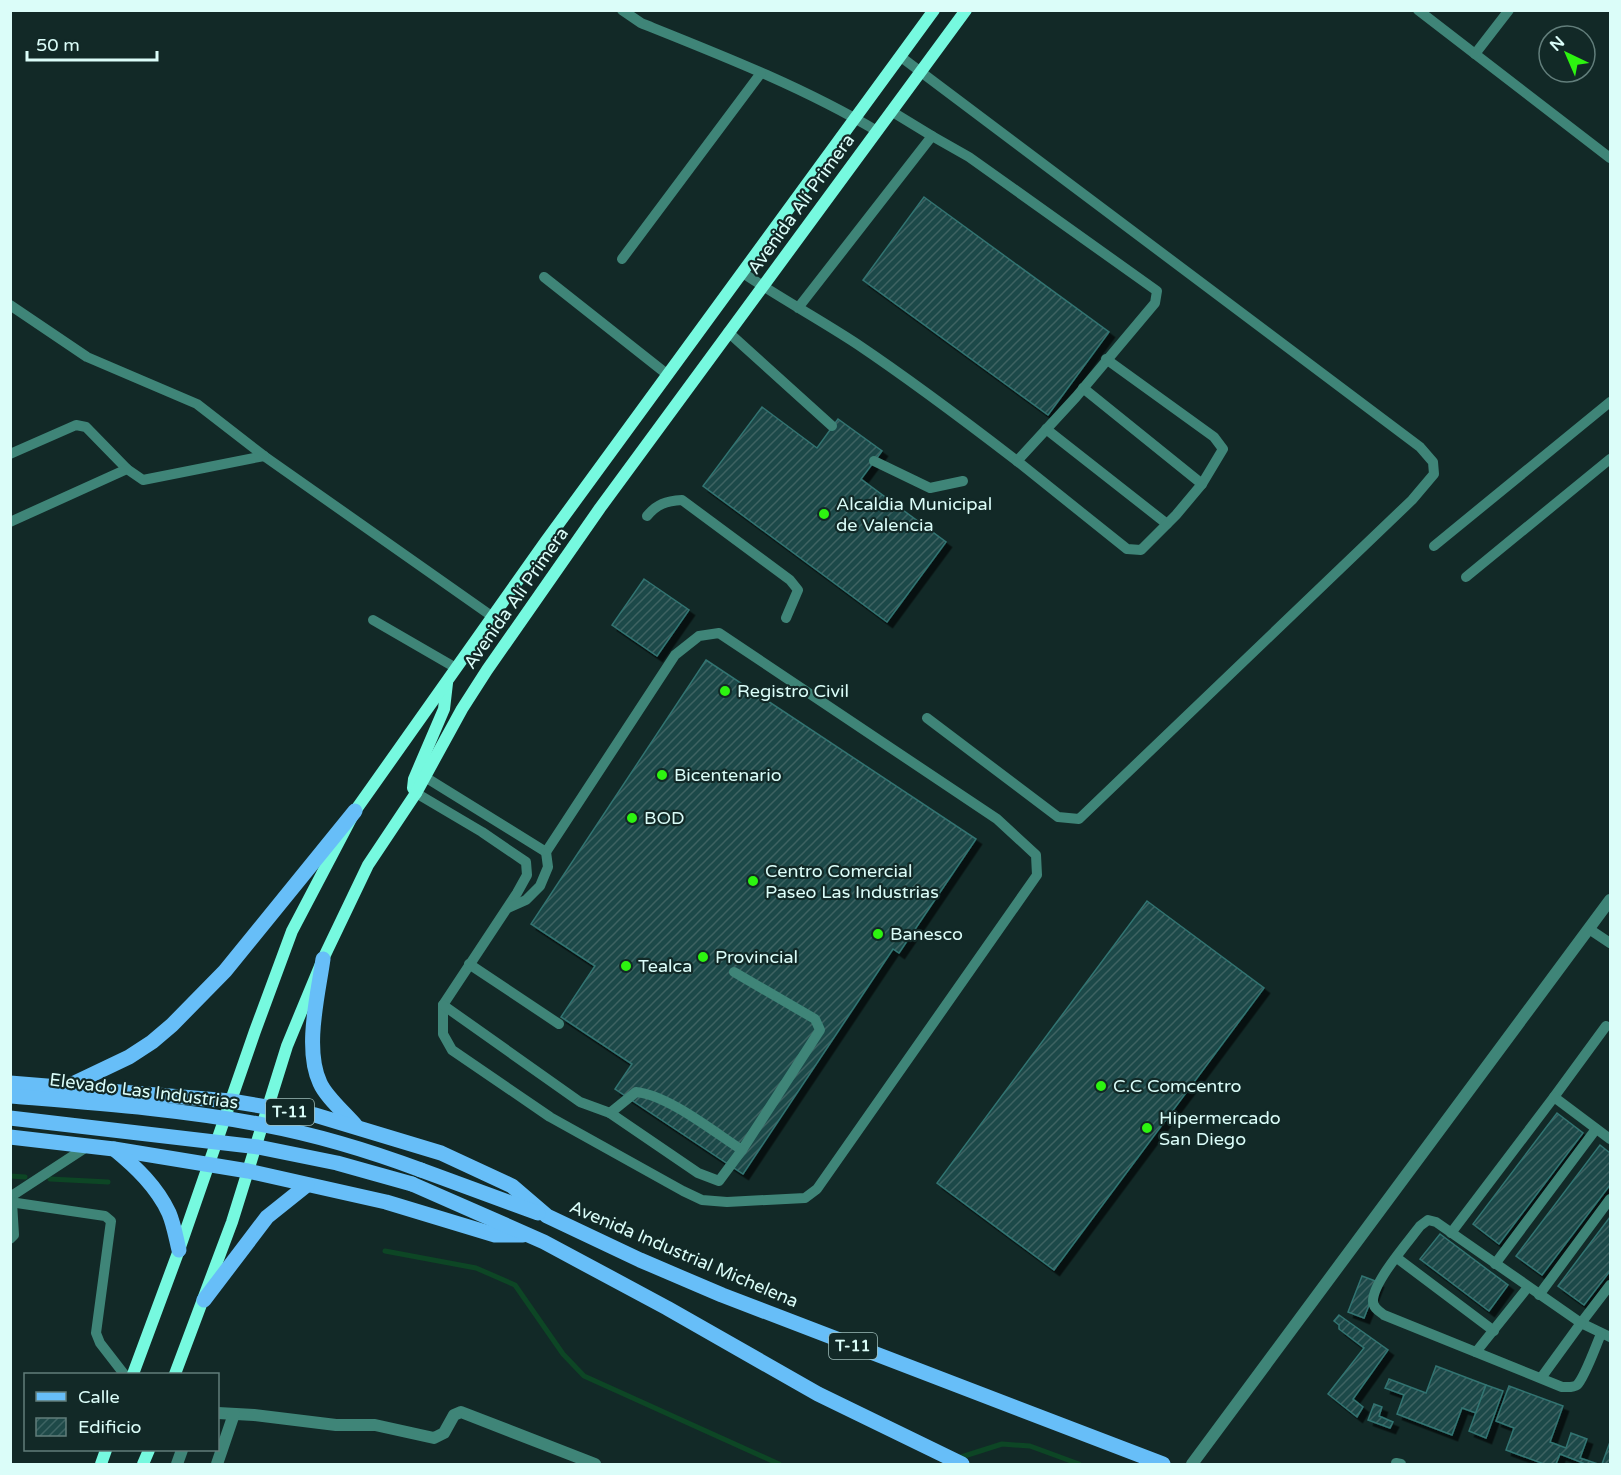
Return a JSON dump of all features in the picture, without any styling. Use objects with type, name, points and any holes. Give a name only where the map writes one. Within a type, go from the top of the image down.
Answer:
[{"type":"main road","name":"Avenida Alí Primera","points":[[133,1373],[292,931],[355,811],[546,541],[934,10]]},
{"type":"main road","name":"Avenida Alí Primera","points":[[176,1373],[214,1272],[287,1046],[323,959],[368,865],[416,793],[462,709],[487,670],[600,508],[966,10]]},
{"type":"main road","points":[[416,793],[413,788],[414,779],[444,709],[447,682]]},
{"type":"main road","points":[[63,1088],[129,1056],[152,1042],[172,1025],[225,971],[355,811]]},
{"type":"main road","points":[[323,959],[314,1028],[314,1063],[320,1085],[356,1126]]},
{"type":"main road","name":"Avenida Industrial Michelena","points":[[10,1083],[231,1101],[315,1115],[441,1153],[512,1186],[547,1216],[621,1252],[722,1296],[1163,1464]]},
{"type":"main road","name":"Elevado Las Industrias","points":[[10,1096],[104,1104],[265,1125],[346,1145],[547,1216]]},
{"type":"main road","name":"T-11","points":[[10,1118],[258,1147],[337,1163],[412,1184],[529,1235],[601,1272],[818,1394],[963,1464]]},
{"type":"main road","name":"T-11","points":[[10,1137],[114,1149],[248,1171],[386,1202],[495,1235],[529,1235]]},
{"type":"main road","points":[[114,1149],[136,1168],[157,1194],[170,1215],[179,1250]]},
{"type":"main road","points":[[204,1299],[267,1217],[307,1185]]},
{"type":"street","points":[[1192,1464],[1611,900]]},
{"type":"street","points":[[219,1413],[336,1425],[375,1425],[434,1438],[444,1433],[454,1415],[461,1412],[595,1464]]},
{"type":"street","points":[[217,1464],[234,1413]]},
{"type":"lane","points":[[622,10],[641,22],[760,73],[855,118],[877,131]]},
{"type":"lane","points":[[1418,10],[1611,158]]},
{"type":"lane","points":[[1475,54],[1509,10]]},
{"type":"lane","points":[[901,57],[1420,447],[1433,462],[1434,474],[1412,500],[1079,819],[1058,817],[927,718]]},
{"type":"lane","points":[[622,259],[760,73]]},
{"type":"lane","points":[[891,111],[969,157],[1157,291],[1155,303],[1017,461]]},
{"type":"lane","points":[[798,308],[932,136]]},
{"type":"lane","points":[[743,273],[855,343],[942,404],[1127,549],[1141,550],[1202,484],[1223,448],[1214,437],[1106,359]]},
{"type":"lane","points":[[544,277],[668,375]]},
{"type":"lane","points":[[10,306],[87,357],[197,404],[264,456],[493,617]]},
{"type":"lane","points":[[728,332],[832,426]]},
{"type":"lane","points":[[1083,388],[1202,484]]},
{"type":"lane","points":[[1434,546],[1611,402]]},
{"type":"lane","points":[[10,454],[76,425],[86,427],[127,469],[143,480],[264,456]]},
{"type":"lane","points":[[1046,429],[1167,524]]},
{"type":"lane","points":[[1466,577],[1611,459]]},
{"type":"lane","points":[[874,461],[930,488],[963,481]]},
{"type":"lane","points":[[10,522],[127,469]]},
{"type":"lane","points":[[647,516],[656,506],[669,501],[682,500],[790,580],[798,590],[786,618]]},
{"type":"lane","points":[[373,620],[456,668]]},
{"type":"lane","points":[[416,793],[482,832],[526,862],[527,875],[443,1005],[443,1034],[452,1050],[550,1117],[702,1200],[727,1202],[806,1198],[817,1189],[1037,875],[1036,855],[997,819],[719,633],[699,636],[675,655],[546,852],[548,867],[540,886],[526,900],[507,909]]},
{"type":"lane","points":[[425,777],[546,852]]},
{"type":"lane","points":[[1589,929],[1611,943]]},
{"type":"lane","points":[[469,964],[559,1024]]},
{"type":"lane","points":[[443,1005],[580,1102],[610,1113],[698,1173],[719,1181],[742,1150],[820,1030],[815,1019],[734,972]]},
{"type":"lane","points":[[1451,1233],[1606,1026]]},
{"type":"lane","points":[[610,1113],[636,1092],[646,1093],[696,1119],[742,1150]]},
{"type":"lane","points":[[1554,1096],[1611,1139]]},
{"type":"lane","points":[[1496,1264],[1596,1128]]},
{"type":"lane","points":[[11,1200],[55,1166],[88,1146]]},
{"type":"lane","points":[[1539,1295],[1611,1199]]},
{"type":"lane","points":[[10,1239],[14,1235],[11,1200]]},
{"type":"lane","points":[[11,1200],[105,1216],[111,1221],[96,1333],[100,1343],[123,1373]]},
{"type":"lane","points":[[1428,1220],[1436,1222],[1451,1233],[1581,1323],[1606,1335],[1577,1385],[1570,1388],[1562,1387],[1384,1315],[1376,1309],[1373,1302],[1381,1280],[1420,1226],[1428,1220]]},
{"type":"lane","points":[[1397,1258],[1494,1331]]},
{"type":"lane","points":[[1541,1378],[1611,1285]]},
{"type":"lane","points":[[1476,1352],[1528,1287]]},
{"type":"building","points":[[924,197],[1109,332],[1048,415],[863,280]]},
{"type":"building","name":"Alcaldia Municipal de Valencia","points":[[762,407],[817,448],[838,419],[882,451],[861,479],[946,542],[887,622],[703,486]]},
{"type":"building","points":[[644,579],[689,610],[657,656],[612,625]]},
{"type":"building","name":"Centro Comercial Paseo Las Industrias","points":[[706,660],[976,839],[899,953],[893,949],[743,1174],[615,1089],[632,1064],[561,1017],[595,966],[531,924]]},
{"type":"building","name":"C.C Comcentro","points":[[1147,901],[1264,988],[1054,1270],[937,1183]]},
{"type":"building","points":[[1557,1113],[1583,1133],[1499,1244],[1473,1224]]},
{"type":"building","points":[[1600,1145],[1610,1153],[1610,1185],[1542,1275],[1516,1256]]},
{"type":"building","points":[[1610,1217],[1610,1271],[1584,1305],[1558,1286]]},
{"type":"building","points":[[1440,1234],[1508,1285],[1489,1311],[1420,1259]]},
{"type":"building","points":[[1362,1276],[1378,1282],[1364,1318],[1348,1312]]},
{"type":"building","points":[[1339,1315],[1388,1350],[1353,1399],[1363,1407],[1357,1417],[1328,1394],[1364,1348],[1339,1329],[1339,1325],[1334,1321]]},
{"type":"building","points":[[1436,1366],[1486,1385],[1476,1413],[1462,1408],[1452,1435],[1397,1414],[1404,1395],[1385,1388],[1389,1379],[1426,1393]]},
{"type":"building","points":[[1486,1385],[1503,1391],[1486,1438],[1469,1431]]},
{"type":"building","points":[[1509,1386],[1563,1406],[1550,1442],[1566,1448],[1571,1433],[1587,1439],[1580,1458],[1598,1464],[1582,1464],[1560,1454],[1556,1464],[1544,1464],[1506,1450],[1514,1428],[1496,1421]]},
{"type":"building","points":[[1374,1404],[1382,1407],[1379,1416],[1393,1422],[1390,1428],[1368,1420]]},
{"type":"building","points":[[1610,1442],[1610,1464],[1602,1464]]},
{"type":"waterway","points":[[10,1176],[25,1177]]},
{"type":"waterway","points":[[50,1179],[108,1182]]},
{"type":"waterway","points":[[385,1251],[476,1268],[515,1285],[563,1354],[584,1376],[779,1464]]},
{"type":"waterway","points":[[958,1458],[1002,1444],[1030,1446],[1079,1464]]},
{"type":"place","name":"Alcaldia Municipal de Valencia","points":[[824,514]]},
{"type":"place","name":"Registro Civil","points":[[725,691]]},
{"type":"place","name":"Bicentenario","points":[[662,775]]},
{"type":"place","name":"BOD","points":[[632,818]]},
{"type":"place","name":"Centro Comercial Paseo Las Industrias","points":[[753,881]]},
{"type":"place","name":"Banesco","points":[[878,934]]},
{"type":"place","name":"Provincial","points":[[703,957]]},
{"type":"place","name":"Tealca","points":[[626,966]]},
{"type":"place","name":"C.C Comcentro","points":[[1101,1086]]},
{"type":"place","name":"Hipermercado San Diego","points":[[1147,1128]]}]
